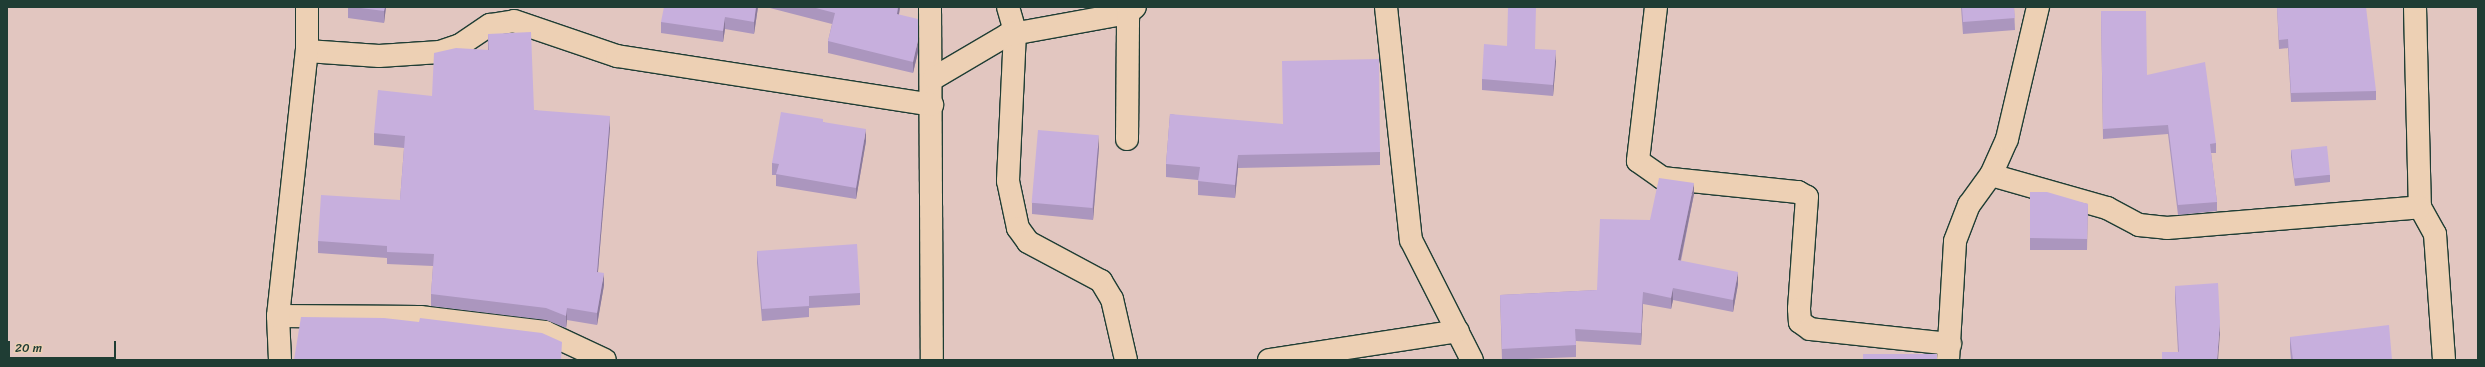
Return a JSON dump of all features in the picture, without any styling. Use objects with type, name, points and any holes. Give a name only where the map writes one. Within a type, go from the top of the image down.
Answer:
[{"type":"street","points":[[280,360],[278,316],[307,52],[307,7]]},
{"type":"street","points":[[930,7],[934,78],[932,105],[932,360]]},
{"type":"street","points":[[1008,7],[1011,34],[1008,180],[1018,228],[1028,242],[1101,281],[1112,299],[1126,360]]},
{"type":"street","points":[[1386,7],[1411,240],[1472,360]]},
{"type":"street","points":[[1656,7],[1638,161],[1662,178],[1798,192],[1807,197],[1799,309],[1800,322],[1810,329],[1949,352],[1956,241],[1969,205],[1991,175],[2007,140],[2038,7]]},
{"type":"street","points":[[2415,7],[2420,207],[2436,234],[2444,360]]},
{"type":"street","points":[[934,78],[1011,34],[1132,10],[1127,139]]},
{"type":"street","points":[[307,52],[379,56],[440,52],[460,45],[490,25],[514,21],[617,56],[932,105]]},
{"type":"street","points":[[1991,175],[2107,208],[2138,225],[2167,228],[2420,207]]},
{"type":"street","points":[[278,316],[420,317],[545,332],[605,360]]},
{"type":"street","points":[[1269,360],[1458,331]]},
{"type":"building","points":[[353,7],[385,7],[384,11]]},
{"type":"building","points":[[664,7],[756,7],[754,22],[725,17],[723,31],[661,22]]},
{"type":"building","points":[[812,7],[898,7],[897,14],[918,19],[918,40],[913,62],[828,41],[835,13]]},
{"type":"building","points":[[1508,7],[1536,7],[1535,49],[1556,50],[1553,85],[1482,79],[1484,44],[1507,46]]},
{"type":"building","points":[[1962,7],[2014,7],[2015,18],[1963,22]]},
{"type":"building","points":[[2277,7],[2366,7],[2376,91],[2291,93],[2288,39],[2279,40]]},
{"type":"building","points":[[2101,11],[2146,11],[2147,75],[2205,62],[2216,143],[2210,144],[2217,202],[2178,205],[2168,125],[2103,129]]},
{"type":"building","points":[[531,32],[534,110],[610,116],[597,272],[604,273],[597,313],[567,308],[566,316],[546,308],[431,294],[434,254],[387,252],[387,246],[318,241],[321,195],[400,200],[405,136],[374,133],[378,90],[432,96],[434,53],[456,48],[489,50],[488,34]]},
{"type":"building","points":[[1379,59],[1380,152],[1238,155],[1235,185],[1198,181],[1200,167],[1166,164],[1170,114],[1283,124],[1282,61]]},
{"type":"building","points":[[781,112],[823,119],[823,122],[866,129],[856,188],[776,174],[779,164],[772,163]]},
{"type":"building","points":[[1038,130],[1099,135],[1092,208],[1032,203]]},
{"type":"building","points":[[2327,146],[2330,175],[2294,179],[2291,150]]},
{"type":"building","points":[[1659,178],[1694,183],[1678,260],[1738,272],[1733,300],[1673,288],[1671,298],[1643,292],[1641,333],[1575,329],[1576,345],[1502,349],[1500,295],[1597,290],[1600,219],[1650,220]]},
{"type":"building","points":[[2030,192],[2047,192],[2088,204],[2087,239],[2030,238]]},
{"type":"building","points":[[857,244],[860,293],[809,296],[809,306],[762,309],[757,251]]},
{"type":"building","points":[[2218,283],[2220,322],[2217,360],[2162,360],[2162,352],[2179,352],[2175,286]]},
{"type":"building","points":[[301,317],[384,318],[419,322],[420,318],[542,333],[562,342],[561,360],[294,360]]},
{"type":"building","points":[[2389,325],[2392,360],[2293,360],[2290,337]]},
{"type":"building","points":[[1863,354],[1937,354],[1937,360],[1863,360]]}]
